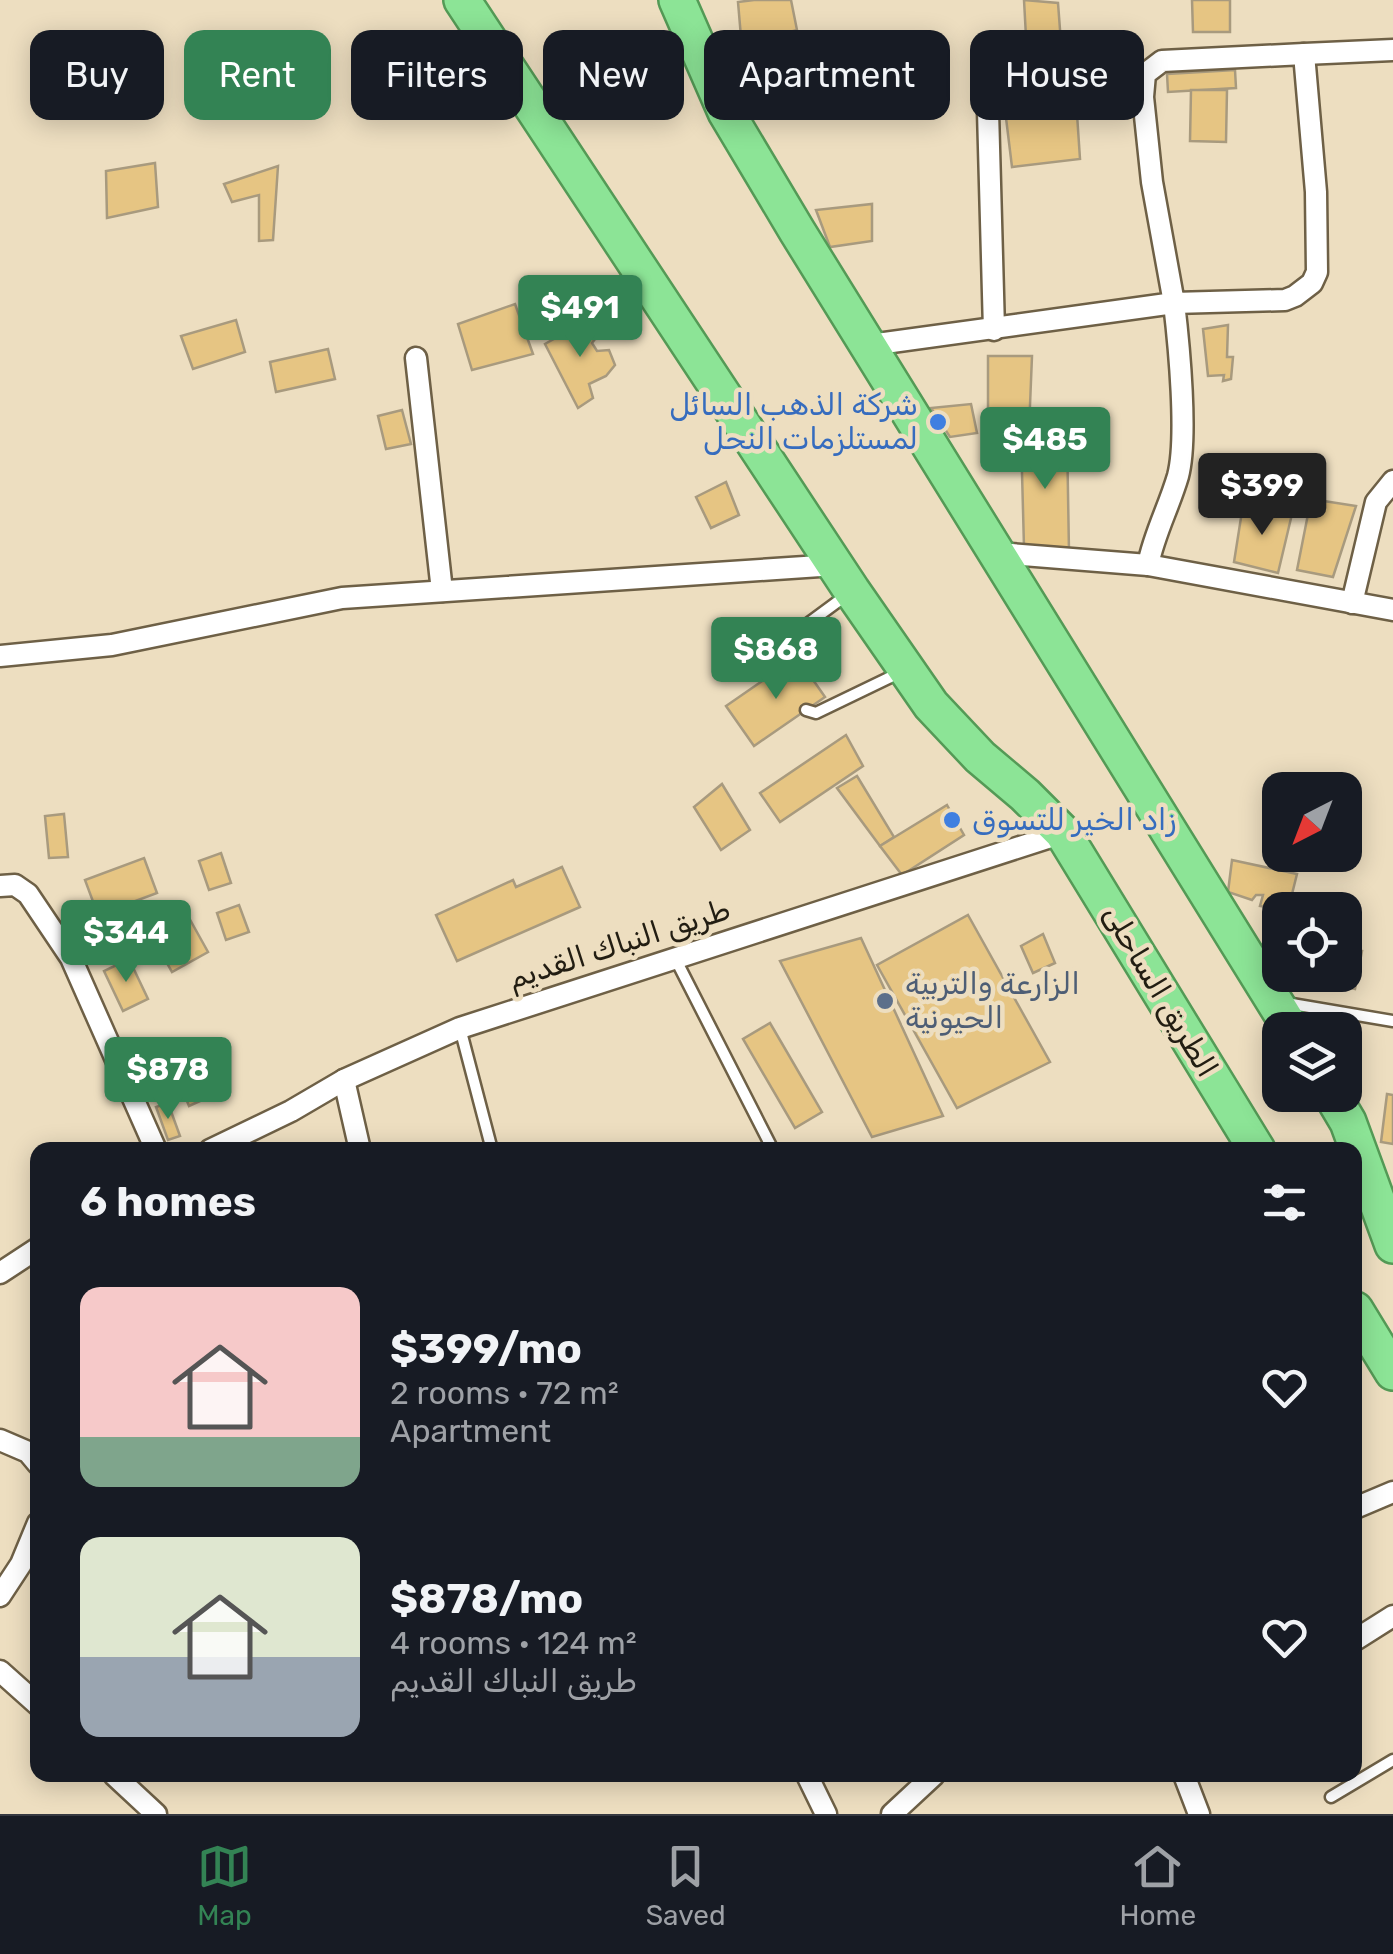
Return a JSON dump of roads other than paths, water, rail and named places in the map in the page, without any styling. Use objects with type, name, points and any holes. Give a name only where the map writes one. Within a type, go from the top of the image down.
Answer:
[{"type":"highway","name":"الطريق الساحلى","points":[[462,0],[907,669],[957,734],[1062,833],[1252,1142]]},
{"type":"highway","points":[[677,0],[726,112],[1280,1012]]},
{"type":"highway","points":[[1342,1112],[1353,1142]]},
{"type":"highway","points":[[1362,1165],[1393,1245]]},
{"type":"highway","points":[[1362,1329],[1393,1372]]},
{"type":"street","points":[[1148,566],[1153,539],[1178,476],[1182,448],[1174,303],[1152,182],[1142,97],[1145,74],[1162,61],[1393,50]]},
{"type":"street","points":[[870,345],[1174,303],[1284,300],[1312,282],[1317,272],[1316,192],[1304,54]]},
{"type":"street","points":[[988,120],[994,330]]},
{"type":"street","points":[[416,358],[442,591]]},
{"type":"street","points":[[1352,603],[1376,502],[1393,481]]},
{"type":"street","points":[[998,552],[1148,566],[1393,610]]},
{"type":"street","points":[[0,656],[112,645],[342,598],[442,591],[844,578]]},
{"type":"street","name":"طريق النباك القديم","points":[[227,1142],[344,1080],[460,1028],[1062,833]]},
{"type":"street","points":[[0,886],[15,885],[28,894],[71,958],[152,1142]]},
{"type":"street","points":[[344,1080],[358,1142]]},
{"type":"street","points":[[1342,1112],[1361,1142]]},
{"type":"street","points":[[1362,1143],[1393,1193]]},
{"type":"street","points":[[0,1273],[30,1253]]},
{"type":"street","points":[[0,1440],[30,1454]]},
{"type":"street","points":[[1362,1505],[1393,1492]]},
{"type":"street","points":[[0,1596],[30,1542]]},
{"type":"street","points":[[1362,1636],[1393,1616]]},
{"type":"street","points":[[0,1671],[30,1699]]},
{"type":"street","points":[[122,1782],[156,1814]]},
{"type":"street","points":[[810,1782],[826,1814]]},
{"type":"street","points":[[892,1814],[926,1782]]},
{"type":"street","points":[[1187,1782],[1199,1814]]},
{"type":"lane","points":[[776,671],[787,639],[844,578]]},
{"type":"lane","points":[[806,710],[816,713],[907,669]]},
{"type":"lane","points":[[674,957],[768,1142]]},
{"type":"lane","points":[[1362,1019],[1393,1021]]},
{"type":"lane","points":[[460,1028],[490,1142]]},
{"type":"lane","points":[[1362,1779],[1393,1760]]},
{"type":"lane","points":[[1332,1797],[1357,1782]]},
{"type":"place","name":"شركة الذهب السائل لمستلزمات النحل","points":[[938,422]]},
{"type":"place","name":"زاد الخير للتسوق","points":[[952,820]]},
{"type":"place","name":"الزارعة والتربية الحيونية","points":[[885,1001]]}]
